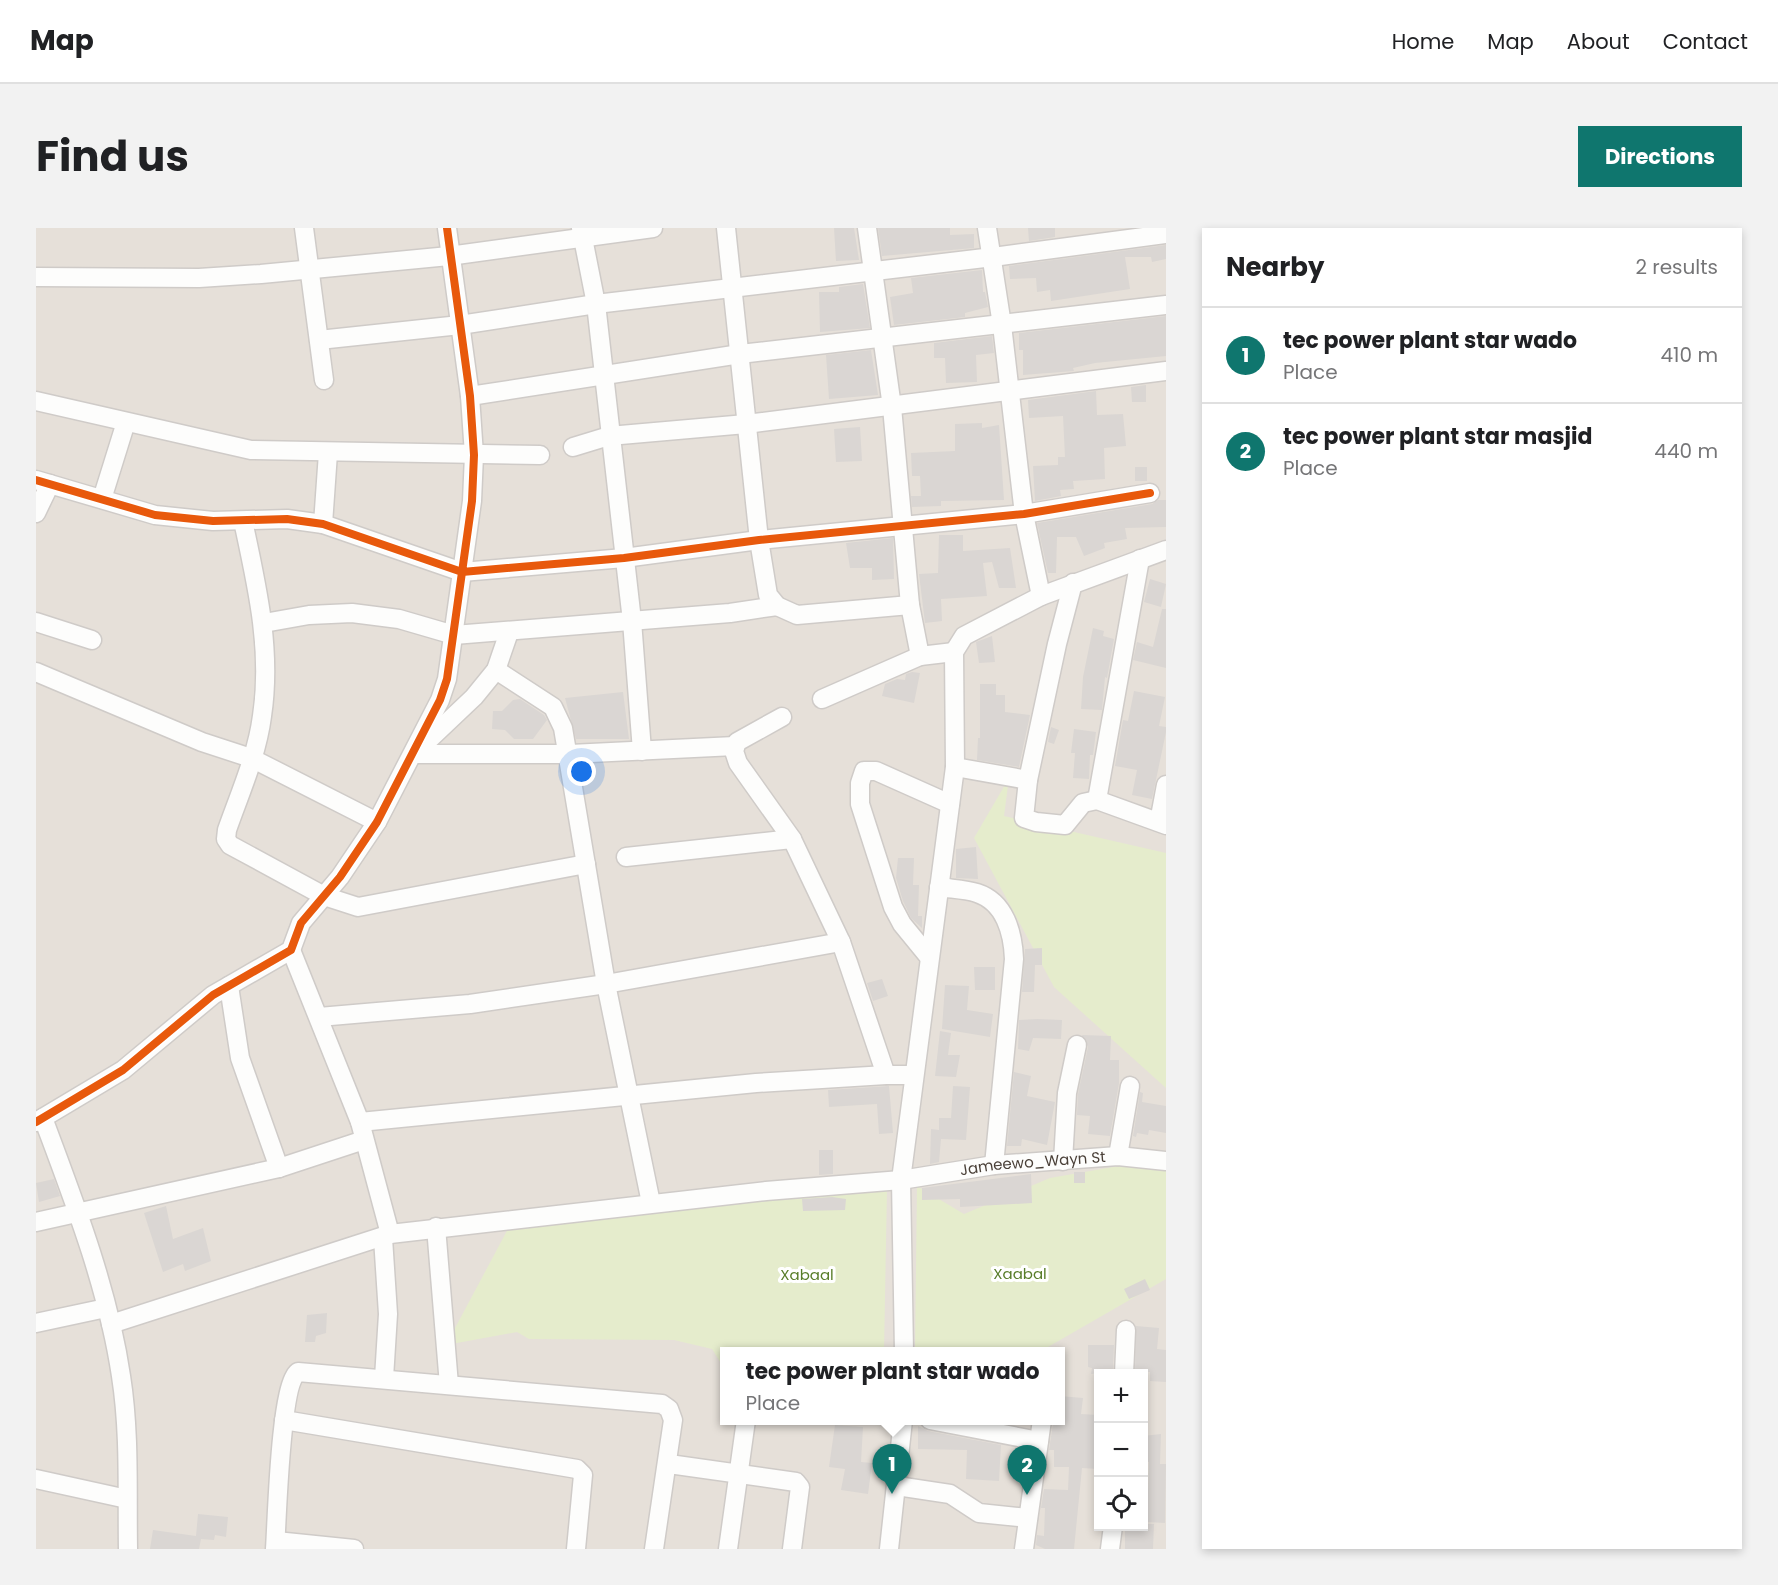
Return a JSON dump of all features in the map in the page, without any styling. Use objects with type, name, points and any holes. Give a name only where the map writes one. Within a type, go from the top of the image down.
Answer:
[{"type":"street","points":[[304,228],[324,380]]},
{"type":"street","points":[[128,1549],[126,1427],[121,1376],[109,1316],[77,1213],[40,1120],[123,1070],[213,995],[291,950],[301,923],[324,896],[378,822],[397,779],[413,754],[447,679],[472,501],[474,455],[470,396],[449,256],[447,228]]},
{"type":"street","points":[[36,277],[200,278],[449,256],[582,233],[653,228]]},
{"type":"street","points":[[726,228],[759,540],[768,595],[777,606],[797,615],[910,605]]},
{"type":"street","points":[[867,228],[891,407],[910,605],[920,656]]},
{"type":"street","points":[[987,228],[1011,392],[1024,513],[1041,596]]},
{"type":"street","points":[[582,233],[596,304],[609,436],[632,621],[642,751]]},
{"type":"street","points":[[319,340],[460,325],[731,286],[993,257],[1166,234]]},
{"type":"street","points":[[470,396],[740,354],[1166,305]]},
{"type":"street","points":[[573,447],[609,436],[746,424],[1166,371]]},
{"type":"street","points":[[36,402],[251,450],[540,455]]},
{"type":"street","points":[[102,499],[126,422]]},
{"type":"street","points":[[323,524],[328,453]]},
{"type":"street","points":[[36,513],[43,482],[155,515],[243,521],[287,519],[323,524],[462,572],[624,558],[759,540],[1024,513],[1150,493]]},
{"type":"street","points":[[243,521],[264,623],[262,717],[226,839],[230,845],[324,896],[349,905],[366,907],[586,864]]},
{"type":"street","points":[[904,1347],[901,1180],[955,766],[954,652],[964,636],[1041,596],[1166,550]]},
{"type":"street","points":[[1097,800],[1140,559]]},
{"type":"street","points":[[1073,583],[1054,655],[1028,780],[1024,818],[1036,822],[1065,825],[1083,803],[1097,800],[1162,824],[1166,785]]},
{"type":"street","points":[[264,623],[309,615],[352,613],[399,619],[454,635],[730,613],[777,606]]},
{"type":"street","points":[[36,621],[92,640]]},
{"type":"street","points":[[413,754],[474,697],[496,670],[509,632]]},
{"type":"street","points":[[822,699],[920,656],[954,652]]},
{"type":"street","points":[[496,670],[553,707],[559,716],[570,754],[606,984],[651,1203]]},
{"type":"street","points":[[36,672],[202,742],[251,758],[378,822]]},
{"type":"street","points":[[782,717],[737,742],[735,746],[738,763],[792,838],[841,942],[886,1075]]},
{"type":"street","points":[[413,754],[570,754],[735,746]]},
{"type":"street","points":[[955,766],[1028,780]]},
{"type":"street","points":[[929,957],[902,924],[893,907],[861,804],[860,783],[864,771],[876,771],[950,804]]},
{"type":"street","points":[[626,857],[792,838]]},
{"type":"street","points":[[939,887],[978,893],[995,905],[1008,922],[1014,940],[994,1166]]},
{"type":"street","points":[[320,1017],[470,1004],[606,984],[841,942]]},
{"type":"street","points":[[291,950],[320,1017],[362,1131],[387,1236],[388,1314],[384,1378]]},
{"type":"street","points":[[229,986],[240,1058],[279,1168]]},
{"type":"street","points":[[1062,1161],[1067,1093],[1077,1045]]},
{"type":"street","points":[[36,1222],[279,1168],[362,1131],[629,1095],[886,1075],[914,1075]]},
{"type":"street","points":[[1118,1156],[1130,1086]]},
{"type":"street","name":"Jameewo_Wayn St","points":[[36,1323],[109,1316],[387,1236],[436,1227],[766,1191],[901,1180],[994,1166],[1118,1156],[1166,1161]]},
{"type":"street","points":[[436,1227],[449,1385]]},
{"type":"street","points":[[1124,1369],[1126,1330]]},
{"type":"street","points":[[354,1549],[276,1545],[284,1419],[292,1380],[298,1372],[662,1404],[669,1409],[673,1420],[669,1464],[654,1549]]},
{"type":"street","points":[[284,1419],[577,1469],[583,1474],[576,1549]]},
{"type":"street","points":[[728,1549],[745,1425]]},
{"type":"street","points":[[889,1549],[903,1425]]},
{"type":"street","points":[[956,1425],[1039,1441]]},
{"type":"street","points":[[1024,1549],[1041,1425]]},
{"type":"street","points":[[669,1464],[799,1484],[792,1549]]},
{"type":"street","points":[[36,1479],[127,1499]]},
{"type":"street","points":[[897,1486],[950,1494],[980,1513],[1028,1518]]},
{"type":"street","points":[[1110,1549],[1112,1531]]},
{"type":"shaded area","points":[[36,228],[1166,228],[1166,1549],[36,1549]]},
{"type":"green space","points":[[1009,778],[1004,816],[1166,853],[1166,1088],[1054,987],[974,838]]},
{"type":"green space","name":"Xaabal","points":[[1153,1160],[1166,1162],[1166,1279],[1048,1347],[915,1347],[917,1186],[964,1214],[1050,1178]]},
{"type":"green space","name":"Xabaal","points":[[887,1189],[884,1347],[720,1347],[720,1362],[712,1349],[674,1340],[529,1339],[517,1332],[446,1345],[509,1227]]},
{"type":"building","points":[[834,228],[854,228],[859,260],[836,261]]},
{"type":"building","points":[[878,228],[950,228],[950,235],[974,234],[974,248],[882,256]]},
{"type":"building","points":[[1028,228],[1055,228],[1055,237],[1029,241]]},
{"type":"building","points":[[1166,245],[1166,259],[1152,262],[1151,257],[1125,257],[1130,289],[1051,301],[1050,290],[1037,292],[1036,278],[1010,279],[1009,266]]},
{"type":"building","points":[[982,270],[983,292],[985,292],[988,307],[965,313],[965,317],[894,325],[890,297],[913,293],[911,278]]},
{"type":"building","points":[[863,284],[870,328],[820,332],[819,292],[839,292],[839,287]]},
{"type":"building","points":[[1166,316],[1166,356],[1095,363],[1073,368],[1074,371],[1023,375],[1023,350],[1019,350],[1019,333]]},
{"type":"building","points":[[992,336],[994,353],[976,355],[977,382],[946,383],[945,358],[934,358],[934,343]]},
{"type":"building","points":[[871,350],[878,395],[829,399],[826,355]]},
{"type":"building","points":[[1146,385],[1146,402],[1132,402],[1131,387]]},
{"type":"building","points":[[1096,391],[1097,415],[1123,414],[1126,446],[1104,448],[1105,479],[1073,481],[1074,489],[1060,490],[1061,496],[1035,501],[1033,466],[1058,465],[1058,457],[1065,457],[1063,416],[1029,418],[1028,400]]},
{"type":"building","points":[[982,423],[982,428],[999,425],[1004,500],[941,501],[941,506],[912,507],[911,496],[921,496],[920,476],[912,476],[911,453],[955,451],[955,424]]},
{"type":"building","points":[[860,427],[862,461],[836,462],[834,429]]},
{"type":"building","points":[[1135,467],[1147,467],[1147,481],[1135,481]]},
{"type":"building","points":[[1158,500],[1166,500],[1166,527],[1125,528],[1127,539],[1104,543],[1105,548],[1084,556],[1076,537],[1057,537],[1056,573],[1048,573],[1037,523],[1152,504]]},
{"type":"building","points":[[939,535],[963,535],[963,551],[1010,548],[1016,588],[999,588],[992,562],[983,563],[987,596],[941,599],[942,621],[925,623],[919,574],[938,573]]},
{"type":"building","points":[[893,538],[894,579],[872,580],[872,568],[850,568],[846,543]]},
{"type":"building","points":[[1150,579],[1166,584],[1161,607],[1144,602]]},
{"type":"building","points":[[1162,609],[1166,609],[1166,668],[1133,660],[1137,642],[1153,647]]},
{"type":"building","points":[[1093,628],[1104,631],[1103,636],[1114,639],[1107,678],[1105,677],[1102,710],[1081,709],[1083,677]]},
{"type":"building","points":[[992,636],[995,662],[979,663],[976,642]]},
{"type":"building","points":[[920,673],[914,703],[882,696],[885,684],[897,679],[905,680],[906,674]]},
{"type":"building","points":[[980,684],[996,684],[996,695],[1005,695],[1005,712],[1030,715],[1019,767],[977,760],[978,738],[980,738]]},
{"type":"building","points":[[1134,691],[1165,697],[1159,726],[1166,727],[1166,732],[1152,799],[1132,795],[1137,770],[1115,766],[1123,720],[1128,721]]},
{"type":"building","points":[[623,692],[629,739],[576,739],[565,698]]},
{"type":"building","points":[[520,699],[544,715],[547,720],[533,739],[514,739],[505,730],[492,729],[493,711],[502,711],[513,700]]},
{"type":"building","points":[[1051,727],[1059,730],[1054,744],[1048,742]]},
{"type":"building","points":[[1074,729],[1096,732],[1093,755],[1090,755],[1089,779],[1073,778],[1075,753],[1071,753]]},
{"type":"building","points":[[976,847],[978,879],[956,878],[956,849]]},
{"type":"building","points":[[898,858],[914,858],[913,885],[919,885],[918,916],[922,916],[922,928],[911,918],[903,901],[896,878]]},
{"type":"building","points":[[1042,948],[1042,965],[1035,965],[1034,992],[1022,992],[1025,949]]},
{"type":"building","points":[[974,967],[995,967],[995,990],[975,990]]},
{"type":"building","points":[[882,979],[888,996],[873,1001],[867,983]]},
{"type":"building","points":[[945,985],[969,986],[967,1010],[993,1014],[990,1037],[942,1029]]},
{"type":"building","points":[[1019,1020],[1062,1020],[1061,1039],[1033,1038],[1029,1051],[1018,1049]]},
{"type":"building","points":[[940,1031],[951,1033],[948,1055],[960,1055],[956,1077],[935,1076]]},
{"type":"building","points":[[1082,1035],[1111,1036],[1110,1060],[1119,1060],[1119,1083],[1110,1136],[1088,1134],[1090,1116],[1077,1115],[1078,1094],[1088,1047]]},
{"type":"building","points":[[1014,1072],[1031,1076],[1027,1096],[1055,1102],[1047,1145],[1022,1139],[1021,1146],[1007,1146]]},
{"type":"building","points":[[889,1086],[893,1133],[879,1134],[877,1104],[829,1107],[828,1090]]},
{"type":"building","points":[[953,1086],[970,1087],[966,1140],[941,1139],[939,1162],[930,1164],[931,1129],[939,1130],[939,1118],[951,1118]]},
{"type":"building","points":[[1140,1092],[1143,1093],[1142,1102],[1166,1106],[1166,1133],[1149,1130],[1148,1135],[1137,1133],[1136,1137],[1133,1136]]},
{"type":"building","points":[[819,1150],[833,1150],[833,1174],[819,1175]]},
{"type":"building","points":[[1074,1172],[1085,1172],[1085,1183],[1074,1183]]},
{"type":"building","points":[[1031,1174],[1032,1203],[960,1207],[960,1199],[922,1200],[922,1188]]},
{"type":"building","points":[[54,1179],[60,1196],[39,1202],[36,1183]]},
{"type":"building","points":[[832,1197],[846,1199],[845,1210],[803,1211],[802,1199]]},
{"type":"building","points":[[166,1206],[173,1239],[203,1228],[211,1261],[185,1271],[183,1264],[163,1272],[144,1213]]},
{"type":"building","points":[[1145,1279],[1150,1290],[1129,1299],[1124,1289]]},
{"type":"building","points":[[327,1313],[326,1333],[316,1336],[315,1342],[305,1342],[307,1315]]},
{"type":"building","points":[[1136,1326],[1159,1328],[1157,1349],[1166,1350],[1166,1382],[1150,1381],[1148,1369],[1135,1369]]},
{"type":"building","points":[[1088,1345],[1114,1345],[1113,1369],[1094,1369],[1094,1374],[1091,1374],[1092,1368],[1088,1367]]},
{"type":"building","points":[[1065,1396],[1083,1398],[1081,1414],[1094,1415],[1094,1469],[1082,1468],[1074,1549],[1045,1549],[1036,1545],[1037,1535],[1044,1536],[1045,1508],[1041,1508],[1044,1489],[1068,1490],[1069,1467],[1054,1467],[1054,1450],[1049,1450],[1053,1425],[1065,1425]]},
{"type":"building","points":[[835,1425],[863,1427],[861,1462],[872,1463],[868,1494],[841,1490],[845,1469],[829,1467]]},
{"type":"building","points":[[918,1426],[928,1431],[1001,1445],[999,1481],[966,1479],[967,1450],[918,1449]]},
{"type":"building","points":[[1161,1434],[1160,1464],[1166,1464],[1165,1523],[1148,1522],[1148,1435]]},
{"type":"building","points":[[198,1514],[228,1517],[226,1537],[215,1535],[214,1540],[201,1539],[199,1549],[150,1549],[153,1530],[196,1536]]},
{"type":"building","points":[[1148,1524],[1154,1524],[1153,1549],[1125,1549],[1125,1531],[1148,1531]]},
{"type":"cycle path","points":[[36,1122],[123,1070],[213,995],[291,950],[301,923],[340,877],[377,822],[440,700],[447,679],[472,501],[474,455],[470,396],[447,228]]},
{"type":"cycle path","points":[[36,480],[155,515],[213,521],[287,519],[323,524],[462,572],[624,558],[759,540],[1024,514],[1150,493]]},
{"type":"place","name":"tec power plant star wado","points":[[892,1494]]},
{"type":"place","name":"tec power plant star masjid","points":[[1027,1495]]}]
